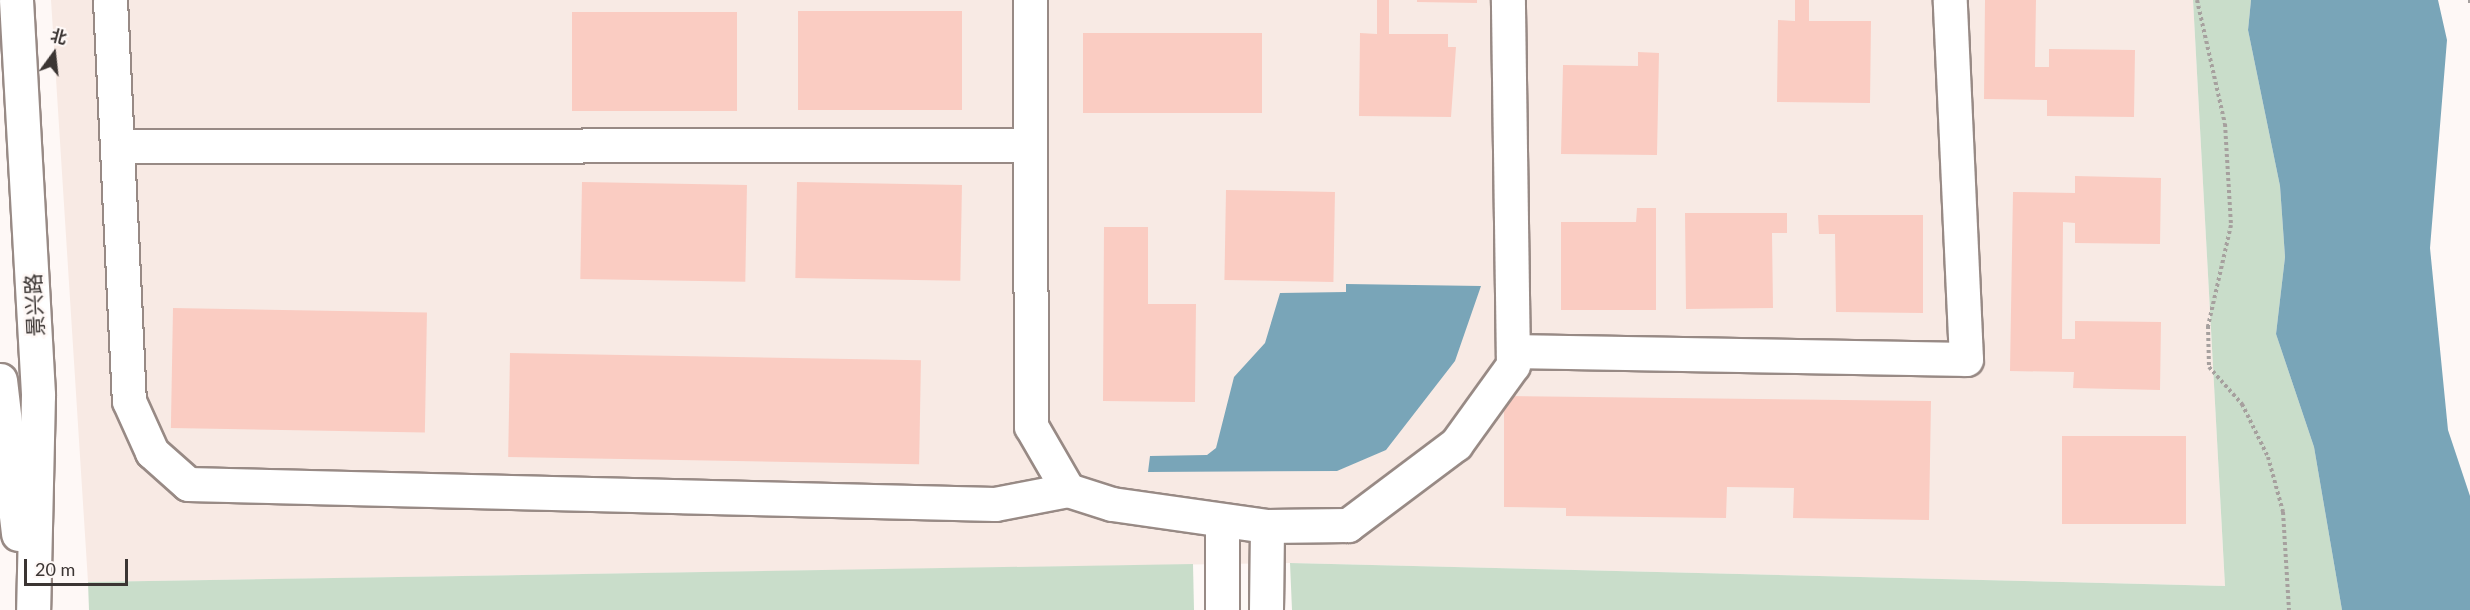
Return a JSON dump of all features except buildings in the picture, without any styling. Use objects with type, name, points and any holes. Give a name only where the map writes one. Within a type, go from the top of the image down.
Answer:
[{"type":"street","name":"景兴路","points":[[16,0],[38,395],[33,610]]},
{"type":"street","points":[[110,0],[129,401],[152,452],[188,484],[995,504],[1068,490],[1112,504],[1222,522],[1267,526],[1348,525],[1456,444],[1513,365],[1508,0]]},
{"type":"street","points":[[1030,0],[1031,426],[1068,490]]},
{"type":"street","points":[[1513,351],[1966,359],[1950,0]]},
{"type":"street","points":[[117,146],[1030,145]]},
{"type":"street","points":[[0,380],[28,610]]},
{"type":"street","points":[[1222,522],[1222,610]]},
{"type":"street","points":[[1266,610],[1267,526]]},
{"type":"path","points":[[2197,0],[2225,124],[2231,225],[2208,326],[2209,367],[2242,404],[2268,456],[2283,512],[2289,610]]},
{"type":"shaded area","points":[[51,0],[2193,0],[2225,586],[1290,563],[88,582]]},
{"type":"green space","points":[[2193,0],[2251,0],[2248,30],[2280,186],[2285,257],[2276,334],[2314,447],[2342,610],[1292,610],[1290,563],[2225,586]]},
{"type":"green space","points":[[1193,564],[1194,610],[89,610],[88,582]]},
{"type":"water","points":[[2251,0],[2438,0],[2447,40],[2430,248],[2448,430],[2470,496],[2470,610],[2342,610],[2314,447],[2276,334],[2285,257],[2280,186],[2248,30]]},
{"type":"water","points":[[1346,284],[1481,286],[1455,361],[1386,450],[1337,471],[1148,472],[1150,456],[1207,455],[1216,448],[1234,377],[1265,343],[1280,293],[1346,292]]}]
